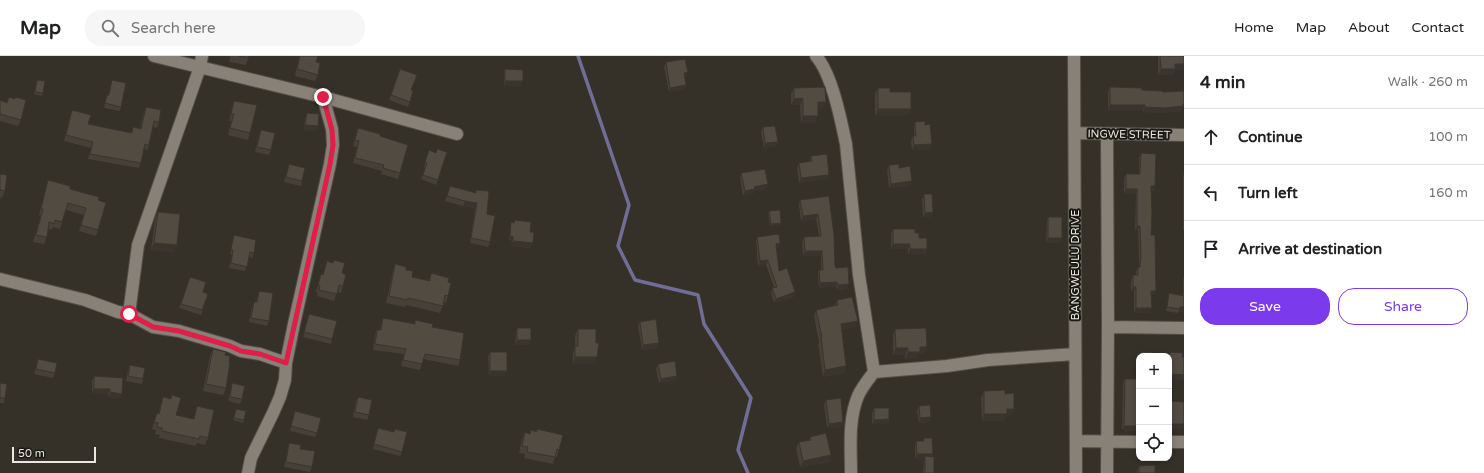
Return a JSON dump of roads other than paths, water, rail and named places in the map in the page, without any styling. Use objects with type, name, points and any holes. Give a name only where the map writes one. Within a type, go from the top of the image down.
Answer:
[{"type":"street","points":[[154,56],[201,62],[458,134]]},
{"type":"street","points":[[816,56],[827,72],[844,138],[860,275],[874,372],[859,394],[854,408],[851,426],[851,473]]},
{"type":"street","name":"BANGWEULU DRIVE","points":[[1074,56],[1076,473]]},
{"type":"street","points":[[129,314],[138,245],[201,62]]},
{"type":"street","points":[[248,473],[251,458],[280,397],[285,380],[286,363],[330,164],[333,145],[332,130],[323,97]]},
{"type":"street","name":"INGWE STREET","points":[[1075,133],[1184,135]]},
{"type":"street","points":[[1107,134],[1107,473]]},
{"type":"street","points":[[0,279],[77,298],[129,314],[153,327],[179,331],[230,346],[241,351],[260,354],[286,363]]},
{"type":"street","points":[[1108,327],[1184,328]]},
{"type":"street","points":[[874,372],[947,366],[988,360],[1075,354]]},
{"type":"street","points":[[1076,441],[1136,442]]},
{"type":"street","points":[[1172,442],[1184,442]]},
{"type":"waterway","points":[[578,56],[629,205],[618,246],[635,280],[698,295],[704,324],[751,398],[738,450],[748,473]]}]
